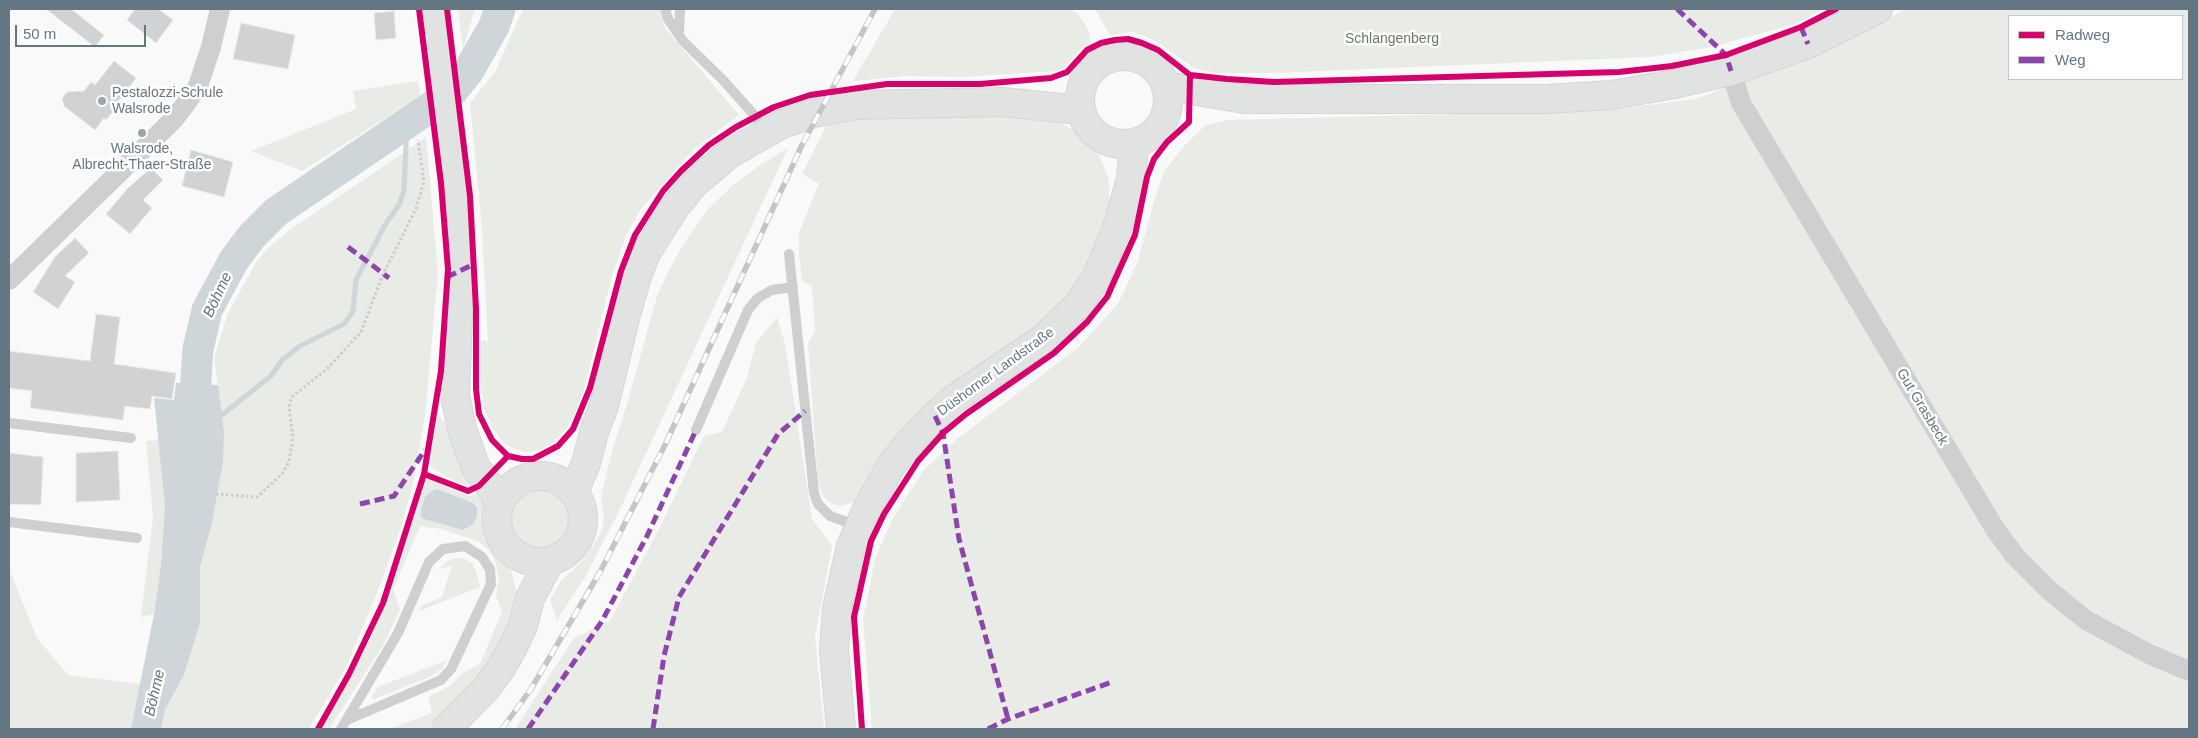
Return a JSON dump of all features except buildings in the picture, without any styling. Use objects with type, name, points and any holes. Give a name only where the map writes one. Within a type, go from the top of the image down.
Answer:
[{"type":"main road","points":[[1166,86],[1245,99],[1575,97],[1611,95],[1675,84],[1731,71],[1808,44],[1878,9]]},
{"type":"main road","points":[[434,11],[456,183],[460,264],[455,395],[462,429],[469,443],[476,468],[494,491],[498,504]]},
{"type":"main road","points":[[1122,56],[1141,59],[1149,63],[1162,77],[1166,86],[1168,105],[1166,114],[1154,133],[1123,143],[1096,134],[1084,119],[1081,100],[1084,81],[1095,66],[1103,61],[1122,56]]},
{"type":"main road","points":[[1166,114],[1245,99]]},
{"type":"main road","points":[[574,492],[586,463],[595,429],[610,389],[637,276],[646,253],[661,227],[685,195],[712,167],[729,154],[782,124],[814,113],[855,104],[1081,100]]},
{"type":"main road","name":"Düshorner Landstraße","points":[[841,729],[834,651],[837,608],[846,565],[858,526],[891,466],[923,428],[954,399],[1044,339],[1069,316],[1096,278],[1113,239],[1131,179],[1123,143]]},
{"type":"main road","points":[[469,443],[498,466],[539,477],[559,480],[574,492],[580,502],[583,514],[582,527],[578,539],[571,549],[562,556],[550,561],[528,561],[508,550],[501,540],[496,516],[498,504],[505,492],[515,483],[539,477],[595,429]]},
{"type":"main road","points":[[518,557],[524,569],[530,598]]},
{"type":"main road","points":[[446,729],[484,691],[500,670],[523,626],[530,598],[550,561]]},
{"type":"street","points":[[9,280],[174,119],[198,86],[211,47],[220,9]]},
{"type":"street","name":"Gut Grasbeck","points":[[1731,71],[1741,103],[2000,536],[2015,556],[2050,591],[2086,620],[2149,654],[2189,671]]},
{"type":"lane","points":[[665,9],[668,19],[690,50],[723,80],[755,116],[764,133]]},
{"type":"lane","points":[[679,32],[680,9]]},
{"type":"lane","points":[[789,254],[814,493],[818,504],[830,516],[858,526]]},
{"type":"lane","points":[[696,430],[748,310],[758,298],[772,290],[793,286]]},
{"type":"lane","points":[[9,423],[131,438]]},
{"type":"lane","points":[[9,522],[137,538]]},
{"type":"lane","points":[[341,729],[398,633],[429,562],[444,549],[465,546],[482,557],[490,570],[491,584],[451,670],[441,680],[347,720]]},
{"type":"path","points":[[216,494],[258,497],[282,474],[289,462],[293,438],[289,407],[292,397],[328,368],[361,332],[383,274],[416,209],[424,180],[418,140]]},
{"type":"green space","points":[[458,9],[475,9],[463,49]]},
{"type":"green space","points":[[523,9],[659,9],[665,28],[739,115],[694,149],[641,209],[627,234],[612,275],[583,393],[575,414],[566,429],[553,443],[540,450],[528,452],[504,444],[492,427],[483,406],[480,376],[480,340],[488,341],[482,228],[470,103],[495,72]]},
{"type":"green space","points":[[895,9],[1068,9],[1077,13],[1086,25],[1090,35],[1090,45],[1081,49],[1064,68],[1057,71],[962,77],[907,76],[853,81]]},
{"type":"green space","name":"Schlangenberg","points":[[1095,9],[1824,9],[1798,23],[1712,47],[1650,57],[1273,73],[1216,73],[1194,68],[1154,40],[1133,32],[1110,35]]},
{"type":"green space","points":[[1907,9],[2189,9],[2189,729],[872,729],[863,620],[875,559],[893,518],[923,471],[958,438],[1079,347],[1118,304],[1138,261],[1164,171],[1185,145],[1206,125],[1228,120],[1610,110],[1695,99],[1810,57]]},
{"type":"green space","points":[[418,81],[420,96],[302,171],[251,151],[356,109],[353,91]]},
{"type":"green space","points":[[1048,114],[1085,138],[1099,155],[1109,180],[1109,209],[1101,241],[1084,276],[1063,305],[858,501],[842,506],[832,504],[823,496],[818,482],[808,344],[815,331],[812,286],[802,281],[799,253],[799,233],[819,183],[802,174],[829,120],[849,116]]},
{"type":"green space","points":[[426,137],[438,273],[425,416],[412,488],[401,527],[379,588],[346,667],[309,729],[161,729],[165,710],[184,675],[200,623],[200,567],[212,523],[224,431],[214,358],[228,313],[256,263],[268,248],[290,230]]},
{"type":"green space","points":[[788,148],[621,507],[584,579],[557,620],[550,600],[561,581],[583,560],[601,533],[604,520],[601,496],[613,448],[657,296],[671,266],[687,239],[710,207],[732,186],[760,165]]},
{"type":"green space","points":[[777,317],[785,344],[812,519],[832,546],[815,636],[824,729],[515,729],[574,638],[610,621],[660,527],[704,436],[722,432],[747,378],[756,343]]},
{"type":"green space","points":[[438,416],[448,425],[476,480],[467,485],[459,484],[431,467],[429,459]]},
{"type":"green space","points":[[159,440],[165,505],[161,565],[154,614],[141,617],[153,517],[146,441]]},
{"type":"green space","points":[[430,479],[470,496],[481,491],[486,512],[487,533],[511,570],[517,593],[515,610],[505,638],[475,684],[429,729],[389,729],[432,713],[428,697],[450,686],[462,673],[480,664],[502,612],[496,595],[499,578],[495,561],[489,550],[477,541],[441,529],[420,526],[393,590],[400,609],[384,644],[329,729],[322,729],[373,634],[407,538],[422,484],[425,480]]},
{"type":"green space","points":[[539,483],[552,486],[564,493],[571,505],[574,518],[571,531],[564,543],[552,550],[539,553],[526,550],[514,543],[507,531],[504,518],[507,505],[514,493],[526,486]]},
{"type":"green space","points":[[455,558],[462,558],[472,563],[480,587],[419,611],[421,606],[442,597],[452,565],[437,570]]},
{"type":"green space","points":[[9,569],[37,638],[68,675],[141,684],[131,729],[9,729]]},
{"type":"green space","points":[[447,660],[442,669],[430,677],[374,699],[371,698],[378,687]]},
{"type":"water","points":[[176,383],[218,385],[224,431],[223,461],[212,523],[200,567],[200,623],[184,675],[165,710],[161,729],[131,729],[154,614],[161,565],[165,505],[154,398],[174,400]]},
{"type":"water","points":[[437,489],[473,503],[477,508],[477,516],[473,524],[463,530],[421,518],[425,497]]},
{"type":"waterway","name":"Böhme","points":[[193,425],[198,349],[207,310],[234,260],[252,236],[276,212],[450,94],[468,72],[494,26],[500,9]]},
{"type":"waterway","points":[[218,418],[271,376],[282,360],[300,346],[344,324],[353,311],[356,280],[385,225],[399,205],[404,191],[407,124]]},
{"type":"railway","points":[[502,729],[531,689],[600,572],[665,445],[802,145],[875,9]]},
{"type":"marked path","points":[[1677,9],[1726,55],[1731,71]]},
{"type":"marked path","points":[[1801,27],[1808,44]]},
{"type":"marked path","points":[[348,247],[389,278]]},
{"type":"marked path","points":[[447,277],[474,264]]},
{"type":"marked path","points":[[653,729],[664,656],[679,597],[778,434],[805,411]]},
{"type":"marked path","points":[[935,416],[943,433],[959,539],[1008,719]]},
{"type":"marked path","points":[[528,729],[602,621],[647,536],[696,430]]},
{"type":"marked path","points":[[360,504],[394,496],[425,450]]},
{"type":"marked path","points":[[988,729],[1008,719],[1112,682]]},
{"type":"cycle path","points":[[318,729],[349,674],[383,603],[424,474],[441,371],[448,269],[441,183],[419,9]]},
{"type":"cycle path","points":[[447,9],[470,196],[476,309],[476,389],[479,414],[492,440],[508,456],[522,459],[533,459],[558,446],[573,429],[590,388],[621,271],[635,235],[663,191],[709,145],[736,127],[774,107],[810,95],[887,84],[980,84],[1051,78],[1067,72],[1087,50],[1101,43],[1128,39],[1158,50],[1190,75],[1227,79],[1274,82],[1619,72],[1672,66],[1726,55],[1801,27],[1836,9]]},
{"type":"cycle path","points":[[862,729],[854,617],[871,541],[884,514],[918,461],[943,433],[966,414],[1054,353],[1087,322],[1107,297],[1135,235],[1147,177],[1154,159],[1167,142],[1189,122],[1190,75]]},
{"type":"cycle path","points":[[424,474],[468,491],[479,486],[508,456]]},
{"type":"place","name":"Pestalozzi-Schule Walsrode","points":[[102,101]]},
{"type":"place","name":"Walsrode, Albrecht-Thaer-Straße","points":[[142,133]]}]
